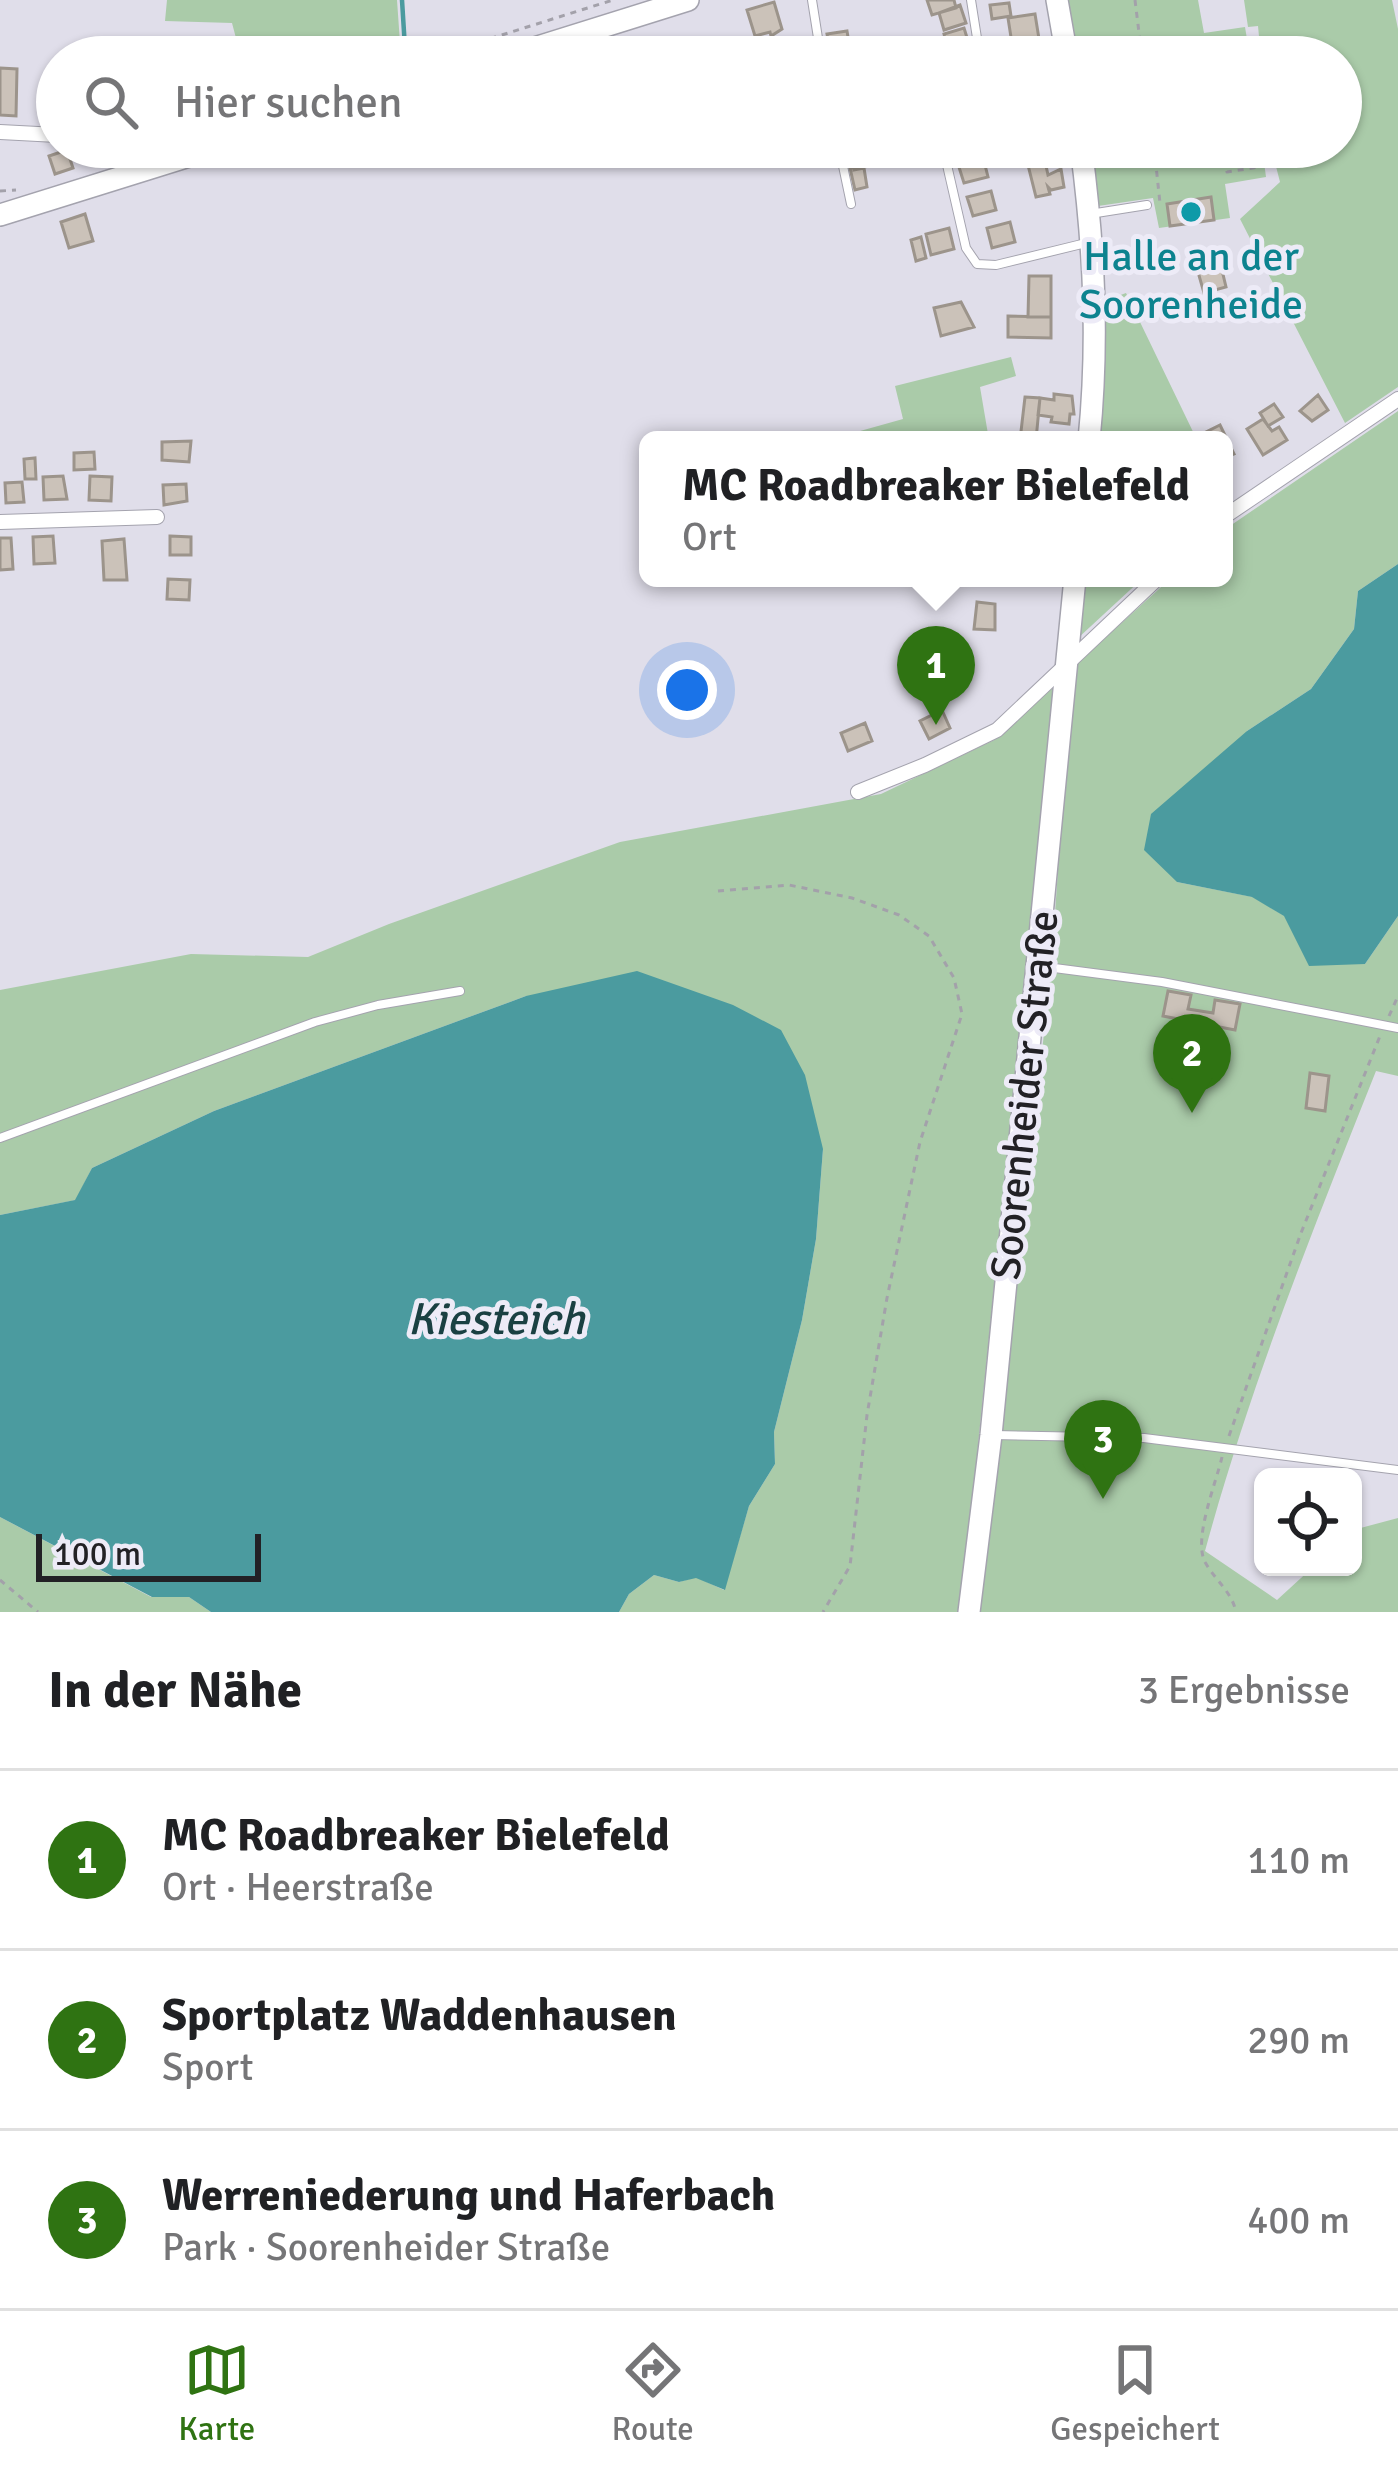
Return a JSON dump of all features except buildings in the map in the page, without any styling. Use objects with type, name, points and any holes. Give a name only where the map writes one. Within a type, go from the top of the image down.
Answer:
[{"type":"main road","points":[[573,36],[688,0]]},
{"type":"main road","points":[[1058,0],[1064,36]]},
{"type":"main road","points":[[0,215],[151,168]]},
{"type":"main road","points":[[1084,168],[1097,315],[1090,431]]},
{"type":"main road","name":"Soorenheider Straße","points":[[969,1612],[991,1435],[1074,587]]},
{"type":"street","points":[[0,132],[36,134]]},
{"type":"street","points":[[1233,511],[1398,399]]},
{"type":"street","points":[[0,522],[157,517]]},
{"type":"street","points":[[858,792],[997,730],[1148,587]]},
{"type":"lane","points":[[812,0],[818,36]]},
{"type":"lane","points":[[971,0],[977,36]]},
{"type":"lane","points":[[842,168],[850,204]]},
{"type":"lane","points":[[947,168],[966,248],[977,264],[996,266],[1093,241]]},
{"type":"lane","points":[[1090,214],[1147,205]]},
{"type":"lane","points":[[1039,966],[1162,982],[1398,1028]]},
{"type":"lane","points":[[0,1138],[314,1022],[460,991]]},
{"type":"lane","points":[[991,1435],[1144,1438],[1398,1470]]},
{"type":"path","points":[[499,36],[613,0]]},
{"type":"path","points":[[1135,0],[1139,36]]},
{"type":"path","points":[[1147,205],[1162,203],[1157,168]]},
{"type":"path","points":[[718,891],[789,885],[852,898],[898,915],[929,936],[954,978],[962,1014],[920,1142],[887,1298],[866,1415],[850,1566],[823,1612]]},
{"type":"path","points":[[1236,1612],[1234,1601],[1204,1561],[1199,1546],[1225,1447],[1301,1233],[1398,996]]},
{"type":"path","points":[[0,1580],[38,1612]]},
{"type":"green space","points":[[167,0],[397,0],[400,36],[235,36],[232,23],[165,21]]},
{"type":"green space","points":[[1068,0],[1198,0],[1204,33],[1245,27],[1246,36],[1073,36]]},
{"type":"green space","points":[[1244,0],[1392,0],[1398,29],[1398,387],[1345,423],[1240,219],[1280,182],[1276,168],[1362,168],[1362,36],[1259,36],[1258,26],[1248,27]]},
{"type":"green space","points":[[1092,168],[1265,168],[1266,177],[1225,184],[1230,218],[1159,228],[1153,198],[1098,206]]},
{"type":"green space","points":[[1126,293],[1193,431],[1099,431],[1107,300]]},
{"type":"green space","points":[[1011,357],[1016,376],[980,387],[987,431],[860,431],[903,419],[895,386]]},
{"type":"green space","points":[[1398,411],[1398,564],[1358,591],[1354,629],[1311,689],[1247,731],[1177,882],[1253,897],[1365,964],[1398,916],[1398,1076],[1376,1071],[1262,1368],[1205,1551],[1277,1600],[1303,1576],[1362,1576],[1362,1528],[1398,1518],[1398,1612],[979,1612],[1051,971],[1072,668],[1161,587],[1233,587],[1233,524]]},
{"type":"green space","points":[[1083,587],[1133,587],[1077,639]]},
{"type":"green space","points":[[1056,680],[961,1612],[619,1612],[629,1594],[654,1575],[679,1582],[696,1577],[724,1590],[749,1506],[775,1464],[774,1432],[816,1239],[823,1149],[526,996],[214,1111],[92,1168],[76,1200],[0,1215],[0,990],[191,954],[308,957],[620,842],[881,794],[994,740]]},
{"type":"green space","points":[[0,1517],[151,1597],[189,1597],[211,1612],[0,1612]]},
{"type":"water","points":[[1398,564],[1398,916],[1365,964],[1309,966],[1284,916],[1252,897],[1177,882],[1144,850],[1151,814],[1247,731],[1311,689],[1354,629],[1358,591]]},
{"type":"water","name":"Kiesteich","points":[[637,971],[733,1005],[781,1030],[805,1075],[823,1149],[816,1239],[774,1432],[775,1464],[749,1506],[725,1590],[696,1578],[679,1582],[654,1575],[629,1594],[619,1612],[211,1612],[189,1597],[152,1597],[0,1517],[0,1215],[75,1200],[92,1168],[214,1111],[526,996]]},
{"type":"waterway","points":[[402,0],[404,36]]},
{"type":"place","name":"Halle an der Soorenheide","points":[[1191,212]]},
{"type":"place","name":"MC Roadbreaker Bielefeld","points":[[936,725]]},
{"type":"place","name":"Sportplatz Waddenhausen","points":[[1192,1113]]},
{"type":"place","name":"Werreniederung und Haferbach","points":[[1103,1499]]}]
